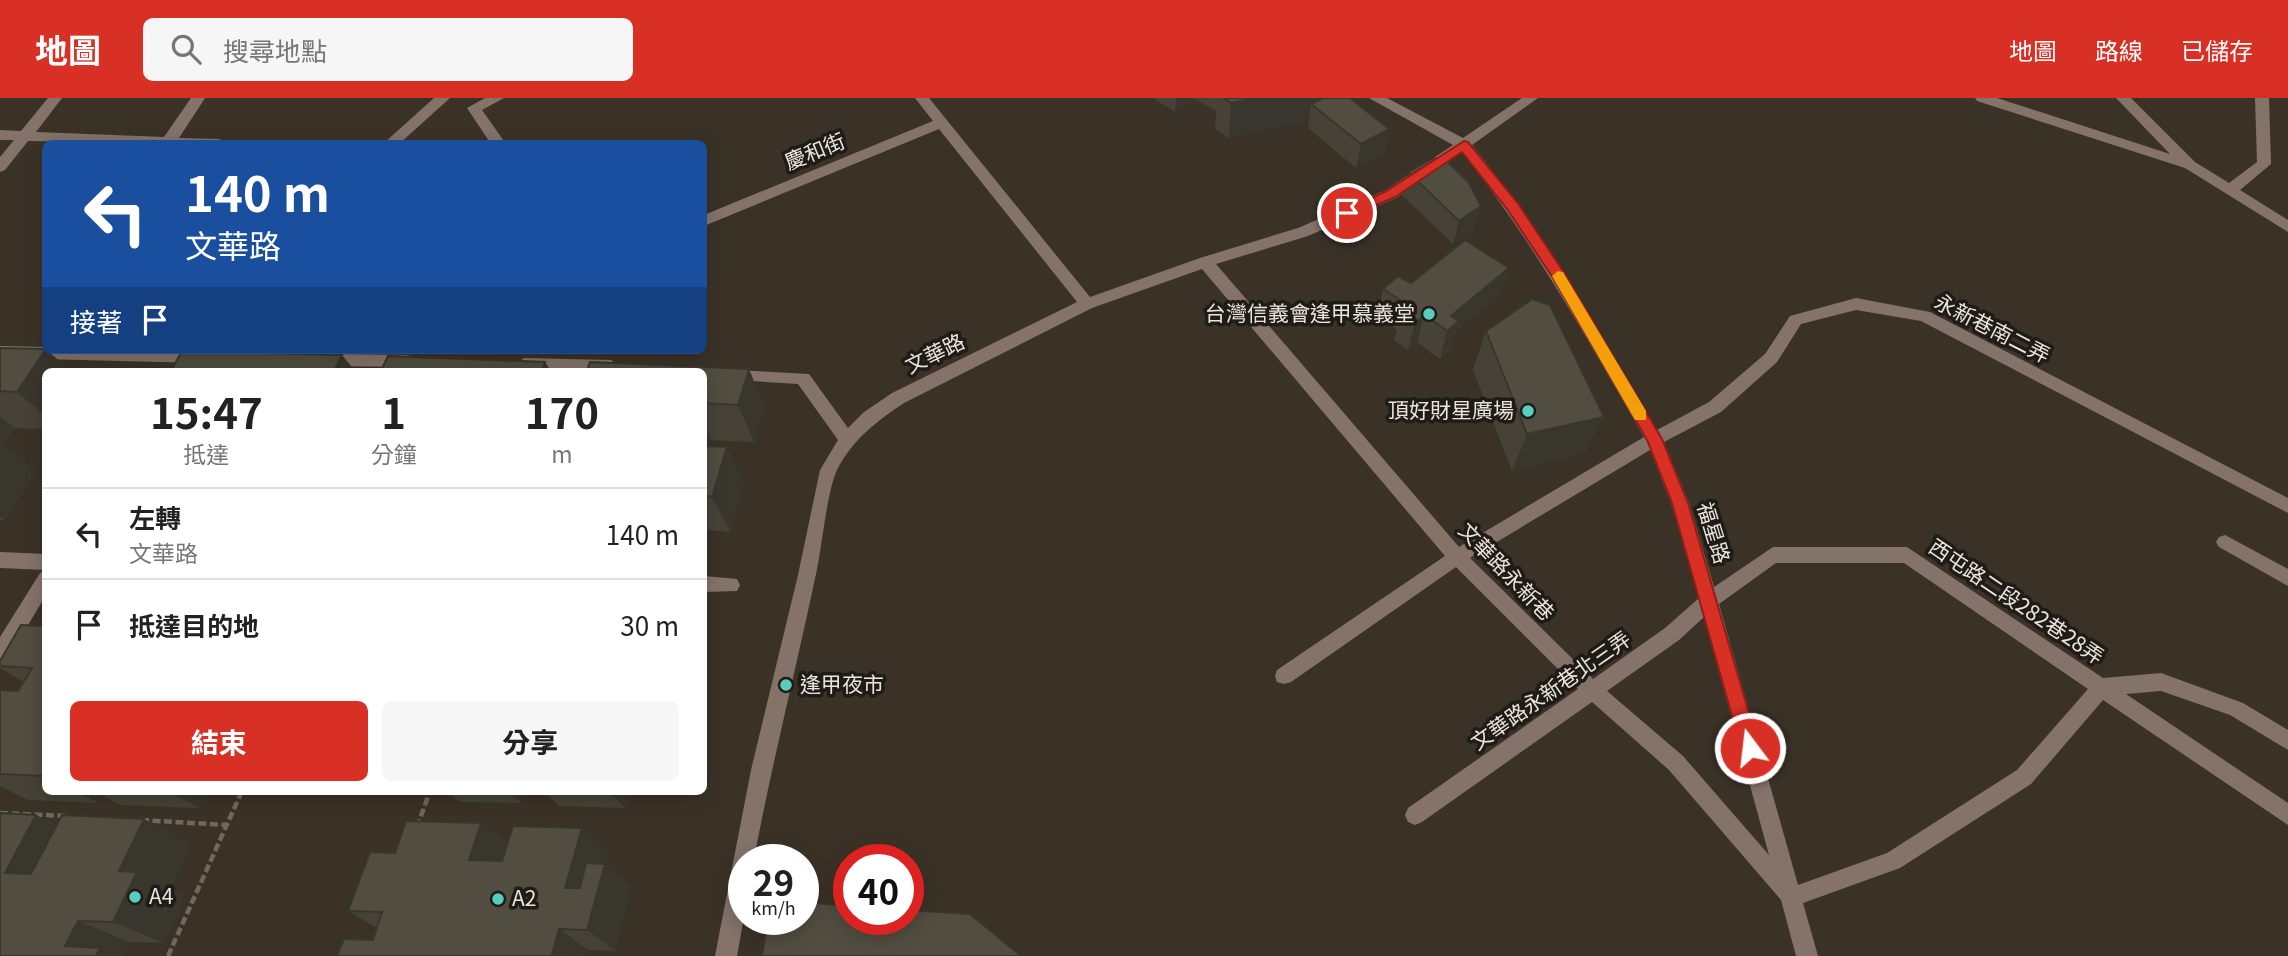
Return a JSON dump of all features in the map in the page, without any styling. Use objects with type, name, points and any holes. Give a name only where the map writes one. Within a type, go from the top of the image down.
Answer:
[{"type":"street","points":[[0,167],[55,98]]},
{"type":"street","points":[[169,140],[198,98]]},
{"type":"street","points":[[396,140],[456,102],[497,98]]},
{"type":"street","points":[[922,98],[1087,304]]},
{"type":"street","name":"福星路","points":[[1376,98],[1464,145],[1512,205],[1558,275],[1654,439],[1680,503],[1807,956]]},
{"type":"street","name":"文華路","points":[[726,956],[761,770],[807,575],[828,470],[847,440],[870,417],[898,398],[1087,304],[1205,262],[1303,232],[1391,194],[1531,98]]},
{"type":"street","points":[[1982,98],[2190,165]]},
{"type":"street","points":[[2123,98],[2190,165],[2288,227]]},
{"type":"street","points":[[2230,190],[2264,164],[2262,98]]},
{"type":"street","points":[[456,102],[495,140]]},
{"type":"street","name":"慶和街","points":[[707,220],[942,122]]},
{"type":"street","points":[[0,135],[127,140]]},
{"type":"street","name":"文華路永新巷","points":[[1205,262],[1457,557],[1592,691],[1676,762],[1792,897]]},
{"type":"street","name":"永新巷南二弄","points":[[1284,676],[1457,557],[1654,439],[1715,407],[1772,358],[1796,320],[1856,304],[1924,316],[2288,506]]},
{"type":"street","points":[[0,352],[42,349]]},
{"type":"street","points":[[87,354],[174,364],[217,357]]},
{"type":"street","points":[[310,359],[421,362]]},
{"type":"street","points":[[503,364],[624,367]]},
{"type":"street","points":[[707,372],[803,378],[847,440]]},
{"type":"street","points":[[2225,542],[2288,578]]},
{"type":"street","name":"西屯路二段282巷28弄","points":[[1709,601],[1773,555],[1907,555],[2288,815]]},
{"type":"street","points":[[0,560],[42,562]]},
{"type":"street","points":[[707,584],[730,585]]},
{"type":"street","points":[[0,654],[42,585]]},
{"type":"street","name":"文華路永新巷北三弄","points":[[1415,815],[1672,634],[1709,601]]},
{"type":"street","name":"西屯路二段282巷28弄","points":[[1792,897],[1893,861],[2024,777],[2102,687],[2161,682],[2236,709],[2288,741]]},
{"type":"path","points":[[168,956],[240,795]]},
{"type":"path","points":[[416,829],[429,795]]},
{"type":"path","points":[[0,813],[81,817]]},
{"type":"path","points":[[134,819],[227,825]]},
{"type":"building","points":[[1224,98],[1254,98],[1231,103]]},
{"type":"building","points":[[1323,98],[1350,98],[1389,129],[1361,144],[1311,104]]},
{"type":"building","points":[[1433,158],[1448,162],[1469,183],[1481,206],[1459,221],[1408,172]]},
{"type":"building","points":[[1465,240],[1509,268],[1451,316],[1459,321],[1448,331],[1424,315],[1415,323],[1401,313],[1409,306],[1383,289],[1398,276],[1411,283]]},
{"type":"building","points":[[1532,299],[1550,305],[1604,417],[1527,434],[1486,331]]},
{"type":"building","points":[[0,348],[42,349],[43,354],[17,392],[0,391]]},
{"type":"building","points":[[180,354],[342,355],[336,368],[173,368]]},
{"type":"building","points":[[388,356],[545,362],[543,368],[382,368]]},
{"type":"building","points":[[590,362],[749,369],[738,405],[707,403],[707,368],[588,368]]},
{"type":"building","points":[[707,446],[727,447],[712,497],[707,496]]},
{"type":"building","points":[[21,625],[42,626],[42,776],[0,774],[0,690],[18,691],[32,668],[0,666],[0,661]]},
{"type":"building","points":[[0,813],[36,815],[5,873],[31,874],[62,815],[144,819],[119,871],[137,872],[113,922],[78,921],[65,946],[100,948],[96,956],[0,956]]},
{"type":"building","name":"A2","points":[[406,821],[481,823],[469,860],[502,861],[513,826],[582,828],[565,888],[580,888],[586,863],[605,864],[587,930],[559,929],[552,955],[569,956],[337,956],[344,939],[373,940],[382,912],[348,911],[370,852],[395,853]]},
{"type":"building","points":[[819,903],[833,905],[833,935],[924,935],[924,911],[970,914],[1021,956],[762,956],[765,935],[819,935]]},
{"type":"slow traffic","points":[[1558,276],[1641,416]]},
{"type":"place","name":"台灣信義會逢甲慕義堂","points":[[1429,314]]},
{"type":"place","name":"頂好財星廣場","points":[[1528,411]]},
{"type":"place","name":"逢甲夜市","points":[[786,685]]},
{"type":"place","name":"A4","points":[[135,897]]},
{"type":"place","name":"A2","points":[[498,899]]},
{"type":"route","points":[[1347,213],[1391,194],[1464,145],[1512,205],[1558,275],[1654,439],[1680,503],[1750,748]]}]
